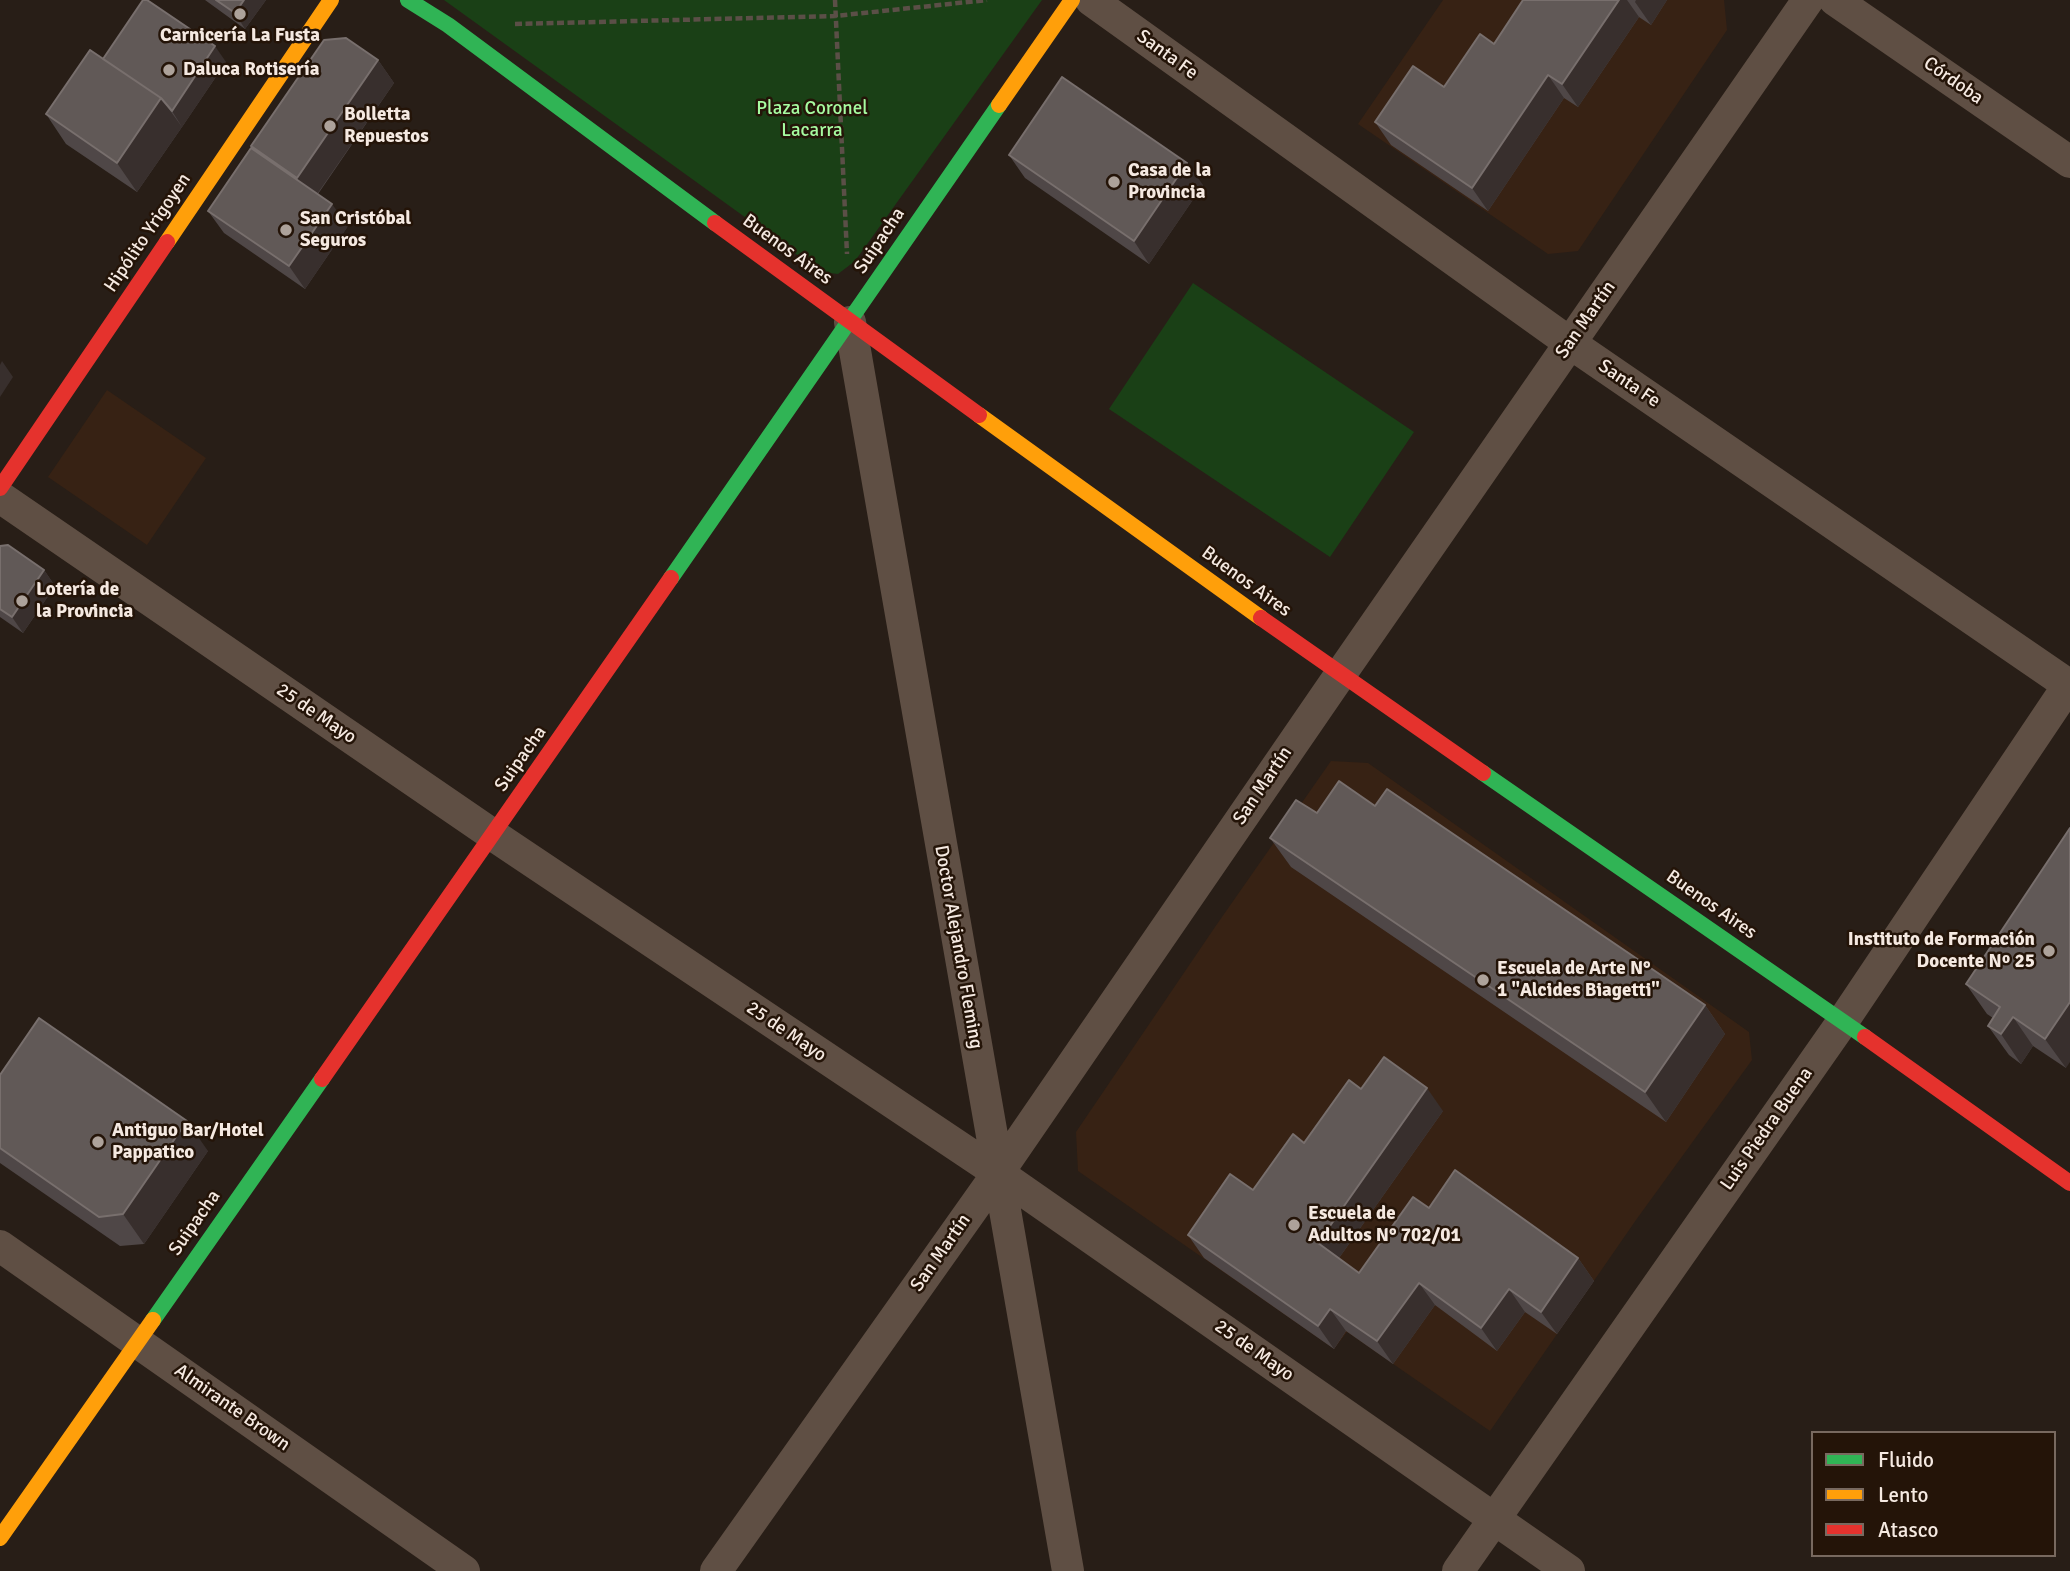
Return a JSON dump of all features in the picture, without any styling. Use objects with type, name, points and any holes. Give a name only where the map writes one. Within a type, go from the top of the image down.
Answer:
[{"type":"street","name":"Hipólito Yrigoyen","points":[[0,488],[331,0]]},
{"type":"street","name":"Buenos Aires","points":[[408,0],[448,25],[850,322],[1340,675],[1843,1021],[2070,1183]]},
{"type":"street","name":"Suipacha","points":[[0,1538],[493,835],[1072,0]]},
{"type":"street","name":"Santa Fe","points":[[1091,0],[1570,343],[2070,684]]},
{"type":"street","name":"San Martín","points":[[716,1571],[998,1173],[1808,0]]},
{"type":"street","name":"Córdoba","points":[[1835,0],[2070,162]]},
{"type":"street","name":"Doctor Alejandro Fleming","points":[[850,322],[1068,1571]]},
{"type":"street","name":"25 de Mayo","points":[[0,497],[493,835],[998,1173],[1569,1571]]},
{"type":"street","name":"Luis Piedra Buena","points":[[1458,1571],[1843,1021],[2070,684]]},
{"type":"street","name":"Almirante Brown","points":[[0,1245],[464,1571]]},
{"type":"path","points":[[835,0],[847,267]]},
{"type":"path","points":[[503,24],[835,16],[987,0]]},
{"type":"shaded area","points":[[1443,0],[1724,0],[1727,30],[1578,251],[1548,254],[1358,124]]},
{"type":"shaded area","points":[[107,390],[206,458],[147,545],[48,477]]},
{"type":"shaded area","points":[[1331,761],[1368,763],[1749,1032],[1752,1060],[1636,1220],[1490,1431],[1347,1332],[1334,1349],[1078,1171],[1076,1132]]},
{"type":"green space","name":"Plaza Coronel Lacarra","points":[[444,0],[1042,0],[855,261],[838,274],[821,272]]},
{"type":"green space","points":[[1193,283],[1414,432],[1330,557],[1109,409]]},
{"type":"building","name":"Daluca Rotisería","points":[[143,0],[147,0],[215,46],[172,111],[161,98],[103,59]]},
{"type":"building","points":[[216,0],[244,0],[235,13]]},
{"type":"building","points":[[1523,0],[1619,0],[1562,84],[1548,75],[1472,188],[1375,122],[1413,66],[1444,87],[1480,34],[1494,44]]},
{"type":"building","points":[[346,38],[378,60],[297,178],[251,146],[324,40]]},
{"type":"building","points":[[90,50],[161,98],[117,163],[46,114]]},
{"type":"building","name":"Casa de la Provincia","points":[[1062,77],[1187,163],[1134,241],[1009,155]]},
{"type":"building","name":"San Cristóbal Seguros","points":[[251,148],[332,204],[289,266],[208,211]]},
{"type":"building","points":[[8,545],[44,570],[12,617],[0,609],[0,546]]},
{"type":"building","name":"Escuela de Arte N° 1 \"Alcides Biagetti\"","points":[[1339,781],[1375,806],[1387,789],[1705,1005],[1645,1092],[1270,838],[1296,800],[1317,813]]},
{"type":"building","points":[[2070,828],[2070,1002],[2045,1039],[2013,1017],[2001,1034],[1988,1026],[2000,1007],[1966,984]]},
{"type":"building","name":"Antiguo Bar/Hotel Pappatico","points":[[39,1018],[187,1121],[123,1214],[99,1217],[0,1148],[0,1075]]},
{"type":"building","name":"Escuela de Adultos N° 702/01","points":[[1384,1057],[1427,1088],[1318,1243],[1359,1273],[1413,1197],[1429,1208],[1455,1170],[1578,1258],[1541,1312],[1509,1289],[1481,1328],[1419,1283],[1377,1341],[1330,1309],[1318,1326],[1188,1235],[1230,1174],[1253,1190],[1293,1134],[1304,1143],[1349,1080],[1361,1089]]},
{"type":"traffic: fast","points":[[408,0],[448,25],[715,223]]},
{"type":"traffic: fast","points":[[671,578],[999,105]]},
{"type":"traffic: fast","points":[[1483,773],[1865,1037]]},
{"type":"traffic: fast","points":[[153,1320],[322,1079]]},
{"type":"traffic: slow","points":[[167,242],[331,0]]},
{"type":"traffic: slow","points":[[999,105],[1072,0]]},
{"type":"traffic: slow","points":[[979,415],[1261,618]]},
{"type":"traffic: slow","points":[[0,1538],[153,1320]]},
{"type":"traffic: jam","points":[[715,223],[979,415]]},
{"type":"traffic: jam","points":[[0,488],[167,242]]},
{"type":"traffic: jam","points":[[322,1079],[671,578]]},
{"type":"traffic: jam","points":[[1261,618],[1483,773]]},
{"type":"traffic: jam","points":[[1865,1037],[2070,1183]]},
{"type":"place","name":"Carnicería La Fusta","points":[[240,14]]},
{"type":"place","name":"Daluca Rotisería","points":[[169,70]]},
{"type":"place","name":"Bolletta Repuestos","points":[[330,126]]},
{"type":"place","name":"Casa de la Provincia","points":[[1114,182]]},
{"type":"place","name":"San Cristóbal Seguros","points":[[286,230]]},
{"type":"place","name":"Lotería de la Provincia","points":[[22,601]]},
{"type":"place","name":"Instituto de Formación Docente Nº 25","points":[[2049,951]]},
{"type":"place","name":"Escuela de Arte N° 1 \"Alcides Biagetti\"","points":[[1483,980]]},
{"type":"place","name":"Antiguo Bar/Hotel Pappatico","points":[[98,1142]]},
{"type":"place","name":"Escuela de Adultos N° 702/01","points":[[1294,1225]]}]
